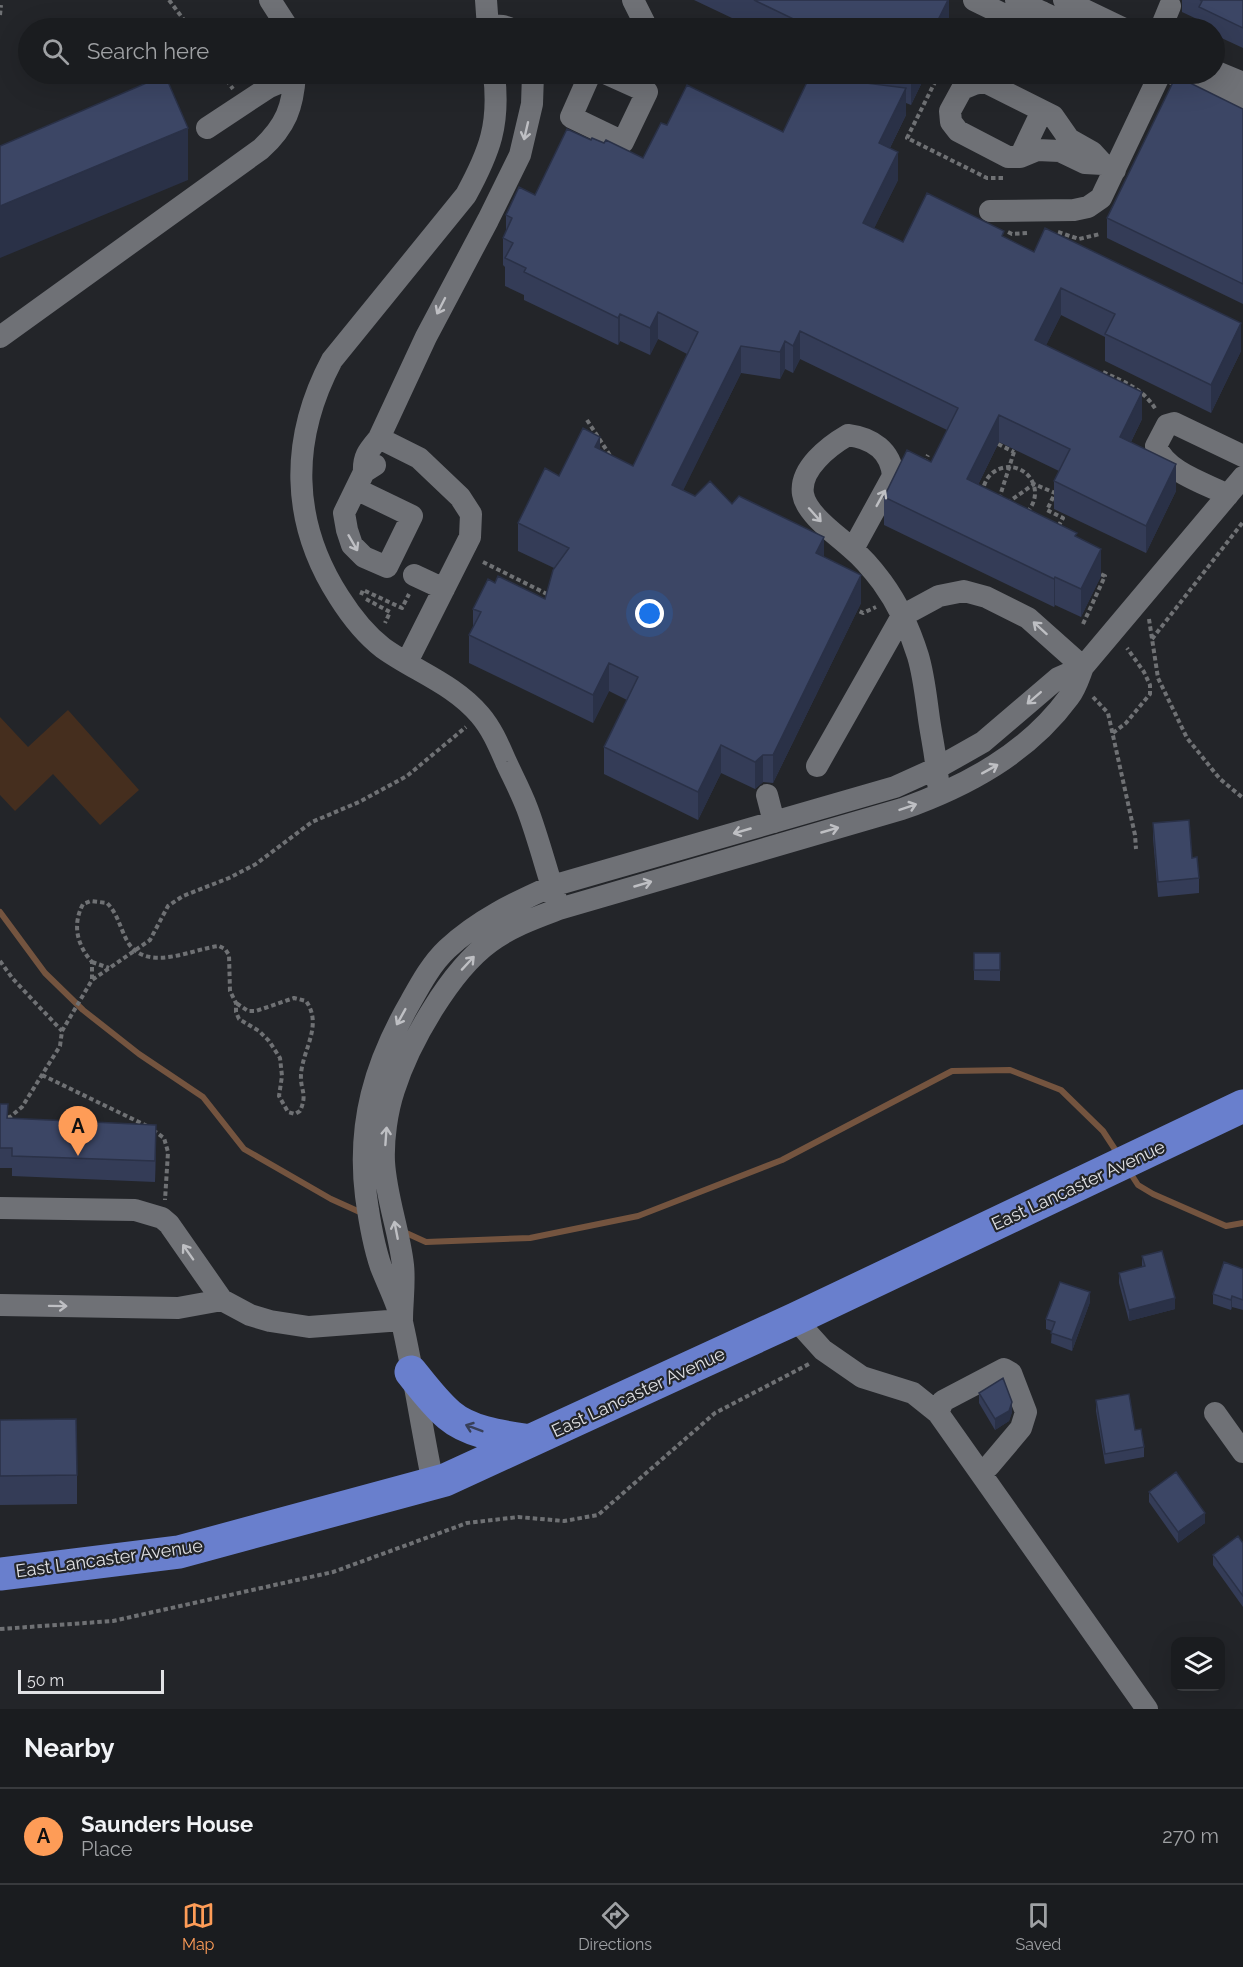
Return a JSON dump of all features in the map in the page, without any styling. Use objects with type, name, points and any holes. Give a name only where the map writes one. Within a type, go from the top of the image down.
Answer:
[{"type":"highway","name":"East Lancaster Avenue","points":[[0,1574],[179,1552],[433,1483],[479,1465],[795,1319],[1243,1106]]},
{"type":"highway","points":[[411,1372],[451,1417],[499,1436],[531,1441]]},
{"type":"street","points":[[270,0],[282,18]]},
{"type":"street","points":[[486,0],[492,18]]},
{"type":"street","points":[[633,0],[642,18]]},
{"type":"street","points":[[1016,0],[1055,18]]},
{"type":"street","points":[[1064,0],[1101,18]]},
{"type":"street","points":[[971,9],[1007,18]]},
{"type":"street","points":[[1022,18],[1042,12]]},
{"type":"street","points":[[1225,75],[1243,83]]},
{"type":"street","points":[[207,128],[276,84]]},
{"type":"street","points":[[0,337],[261,149],[286,121],[294,96],[295,84]]},
{"type":"street","points":[[494,84],[496,118],[490,144],[481,168],[466,195],[332,360],[320,384],[303,443],[301,476],[303,507],[308,534],[317,558],[346,609],[363,630],[383,647],[450,688],[480,715],[494,735],[527,808],[560,909]]},
{"type":"street","points":[[360,481],[381,455],[379,438],[426,337],[520,155],[532,104],[533,84]]},
{"type":"street","points":[[586,84],[571,117],[623,142],[647,92],[629,84]]},
{"type":"street","points":[[974,84],[962,89],[950,111],[951,122],[958,131],[1008,157],[1020,157],[1037,150],[1060,151],[1085,163],[1109,167]]},
{"type":"street","points":[[990,84],[1053,116],[1069,139],[1092,152],[1109,167]]},
{"type":"street","points":[[995,220],[1074,210],[1088,207],[1101,198],[1109,167],[1155,84]]},
{"type":"street","points":[[1200,84],[1243,100]]},
{"type":"street","points":[[1020,157],[1042,111]]},
{"type":"street","points":[[1228,495],[1169,466],[1160,456],[1156,446],[1167,425],[1174,423],[1243,456]]},
{"type":"street","points":[[853,549],[893,476],[892,463],[887,454],[865,440],[848,435],[824,453],[809,470],[803,479],[803,493],[806,503],[831,532],[853,549],[882,582],[903,616],[919,657],[937,768],[938,796]]},
{"type":"street","points":[[379,438],[419,458],[460,497],[471,514],[470,537],[407,662]]},
{"type":"street","points":[[433,1483],[402,1320],[403,1266],[384,1162],[386,1131],[393,1091],[405,1059],[447,988],[488,943],[517,924],[560,909],[902,809],[938,796],[998,765],[1025,743],[1071,695],[1083,667],[1243,477]]},
{"type":"street","points":[[416,576],[444,589]]},
{"type":"street","points":[[817,766],[903,616],[939,596],[964,591],[986,597],[1028,618],[1083,667]]},
{"type":"street","points":[[402,1320],[380,1264],[366,1196],[364,1127],[372,1087],[398,1022],[424,978],[446,950],[471,929],[506,906],[552,886],[895,787],[937,768],[983,742],[1058,678],[1083,667]]},
{"type":"street","points":[[767,795],[774,822]]},
{"type":"street","points":[[0,1208],[135,1210],[162,1218],[169,1224],[222,1300],[260,1318],[309,1327],[402,1320]]},
{"type":"street","points":[[0,1305],[178,1308],[222,1300]]},
{"type":"street","points":[[795,1319],[829,1353],[862,1377],[913,1393],[938,1413],[1147,1709]]},
{"type":"street","points":[[938,1413],[943,1401],[1004,1369],[1011,1373],[1026,1412],[1021,1428],[981,1473]]},
{"type":"street","points":[[1215,1413],[1243,1452]]},
{"type":"path","points":[[169,0],[182,18]]},
{"type":"path","points":[[0,15],[1,5]]},
{"type":"path","points":[[995,220],[1012,234],[1035,233]]},
{"type":"path","points":[[1058,232],[1079,239],[1100,234]]},
{"type":"path","points":[[1103,372],[1136,388],[1150,399],[1157,411]]},
{"type":"path","points":[[587,420],[606,452],[618,464]]},
{"type":"path","points":[[998,444],[1014,452]]},
{"type":"path","points":[[994,513],[1014,452],[1020,445]]},
{"type":"path","points":[[921,471],[928,455]]},
{"type":"path","points":[[985,502],[983,494],[989,477],[996,471],[1009,467],[1020,469],[1034,484],[1055,493],[1047,510],[1063,518],[1054,537]]},
{"type":"path","points":[[994,513],[1034,484]]},
{"type":"path","points":[[977,498],[985,502],[994,513],[1005,518],[1014,518],[1023,515],[1034,501],[1034,484]]},
{"type":"path","points":[[1152,639],[1243,522]]},
{"type":"path","points":[[483,562],[553,597]]},
{"type":"path","points":[[1083,624],[1105,576],[1095,571]]},
{"type":"path","points":[[390,612],[360,596],[363,590],[402,608],[416,576]]},
{"type":"path","points":[[1145,594],[1158,678],[1187,738],[1220,779],[1243,798]]},
{"type":"path","points":[[848,606],[863,613],[877,607]]},
{"type":"path","points":[[1113,733],[1126,723],[1150,694],[1150,685],[1144,672],[1127,648]]},
{"type":"path","points":[[1093,697],[1108,713],[1136,849]]},
{"type":"path","points":[[92,980],[150,940],[168,906],[183,896],[229,878],[256,864],[312,822],[359,802],[407,776],[480,715]]},
{"type":"path","points":[[110,968],[93,962],[86,955],[76,931],[79,912],[83,904],[91,901],[107,903],[113,909],[131,946],[151,958],[174,956],[207,947],[219,946],[225,949],[229,955],[230,990],[236,1003],[239,1019],[259,1031],[269,1041],[280,1058],[282,1076],[279,1096],[283,1106],[288,1112],[295,1114],[300,1112],[305,1100],[301,1075],[314,1024],[313,1010],[306,1001],[294,998],[256,1011],[248,1011],[236,1003]]},
{"type":"path","points":[[0,961],[13,979],[62,1031]]},
{"type":"path","points":[[0,1118],[10,1117],[22,1107],[60,1046],[62,1031],[92,980],[93,962]]},
{"type":"path","points":[[42,1075],[126,1115],[158,1132],[164,1138],[168,1152],[162,1218]]},
{"type":"path","points":[[0,1629],[113,1621],[321,1575],[468,1523],[518,1517],[564,1521],[598,1515],[715,1413],[829,1353]]},
{"type":"shaded area","points":[[68,710],[139,790],[100,825],[53,774],[15,811],[0,795],[0,717],[28,747]]},
{"type":"building","points":[[754,0],[948,0],[939,18],[791,18]]},
{"type":"building","points":[[1200,0],[1243,0],[1243,28],[1199,7],[1202,1]]},
{"type":"building","points":[[144,84],[169,84],[188,128],[0,206],[0,146]]},
{"type":"building","points":[[806,84],[874,84],[906,88],[879,143],[898,152],[863,223],[903,242],[927,193],[1004,231],[1002,236],[1034,252],[1045,228],[1241,323],[1211,385],[1105,334],[1115,314],[1061,288],[1035,340],[1142,392],[1120,437],[1176,464],[1146,526],[1054,481],[1070,449],[999,415],[967,479],[1077,533],[1075,536],[1101,549],[1081,589],[1055,577],[1054,579],[884,497],[907,450],[931,462],[958,408],[800,331],[793,346],[785,341],[780,352],[741,346],[672,485],[695,496],[710,481],[732,504],[739,496],[824,537],[816,553],[861,575],[773,755],[763,755],[755,762],[721,745],[698,792],[604,747],[638,677],[609,663],[593,695],[469,635],[481,612],[473,609],[488,579],[495,583],[498,576],[545,599],[553,570],[569,548],[518,523],[545,468],[559,476],[583,428],[600,437],[595,447],[633,466],[698,332],[658,312],[650,328],[620,314],[618,318],[524,272],[526,268],[505,258],[513,243],[503,238],[512,218],[506,215],[519,187],[535,195],[567,129],[591,140],[592,138],[604,143],[606,140],[643,158],[661,123],[667,125],[687,85],[783,132]]},
{"type":"building","points":[[1172,84],[1192,84],[1243,109],[1243,284],[1107,218]]},
{"type":"building","points":[[1189,820],[1192,858],[1197,857],[1199,878],[1158,882],[1153,823]]},
{"type":"building","points":[[974,953],[1000,953],[1000,970],[974,970]]},
{"type":"building","points":[[0,1104],[8,1104],[7,1118],[156,1125],[155,1161],[12,1156],[12,1148],[0,1148]]},
{"type":"building","points":[[1162,1251],[1175,1298],[1129,1310],[1119,1273],[1145,1266],[1142,1256]]},
{"type":"building","points":[[1224,1262],[1243,1269],[1243,1300],[1232,1296],[1231,1300],[1213,1294]]},
{"type":"building","points":[[1060,1282],[1090,1292],[1072,1340],[1051,1333],[1055,1322],[1046,1319]]},
{"type":"building","points":[[1003,1378],[1012,1402],[1009,1411],[995,1419],[979,1393]]},
{"type":"building","points":[[1129,1394],[1135,1430],[1141,1429],[1144,1447],[1105,1454],[1096,1400]]},
{"type":"building","points":[[76,1419],[77,1475],[0,1476],[0,1420]]},
{"type":"building","points":[[1176,1472],[1205,1513],[1178,1532],[1149,1492]]},
{"type":"building","points":[[1238,1536],[1243,1543],[1243,1596],[1213,1555]]},
{"type":"waterway","points":[[0,912],[45,973],[83,1010],[139,1054],[203,1097],[244,1149],[331,1199],[362,1213]]},
{"type":"waterway","points":[[404,1232],[426,1242],[530,1238],[638,1216],[782,1160],[952,1071],[1010,1070],[1061,1090],[1103,1131],[1118,1154]]},
{"type":"waterway","points":[[1129,1171],[1138,1185],[1153,1194],[1226,1226],[1243,1223]]},
{"type":"place","name":"Saunders House","points":[[78,1156]]}]
